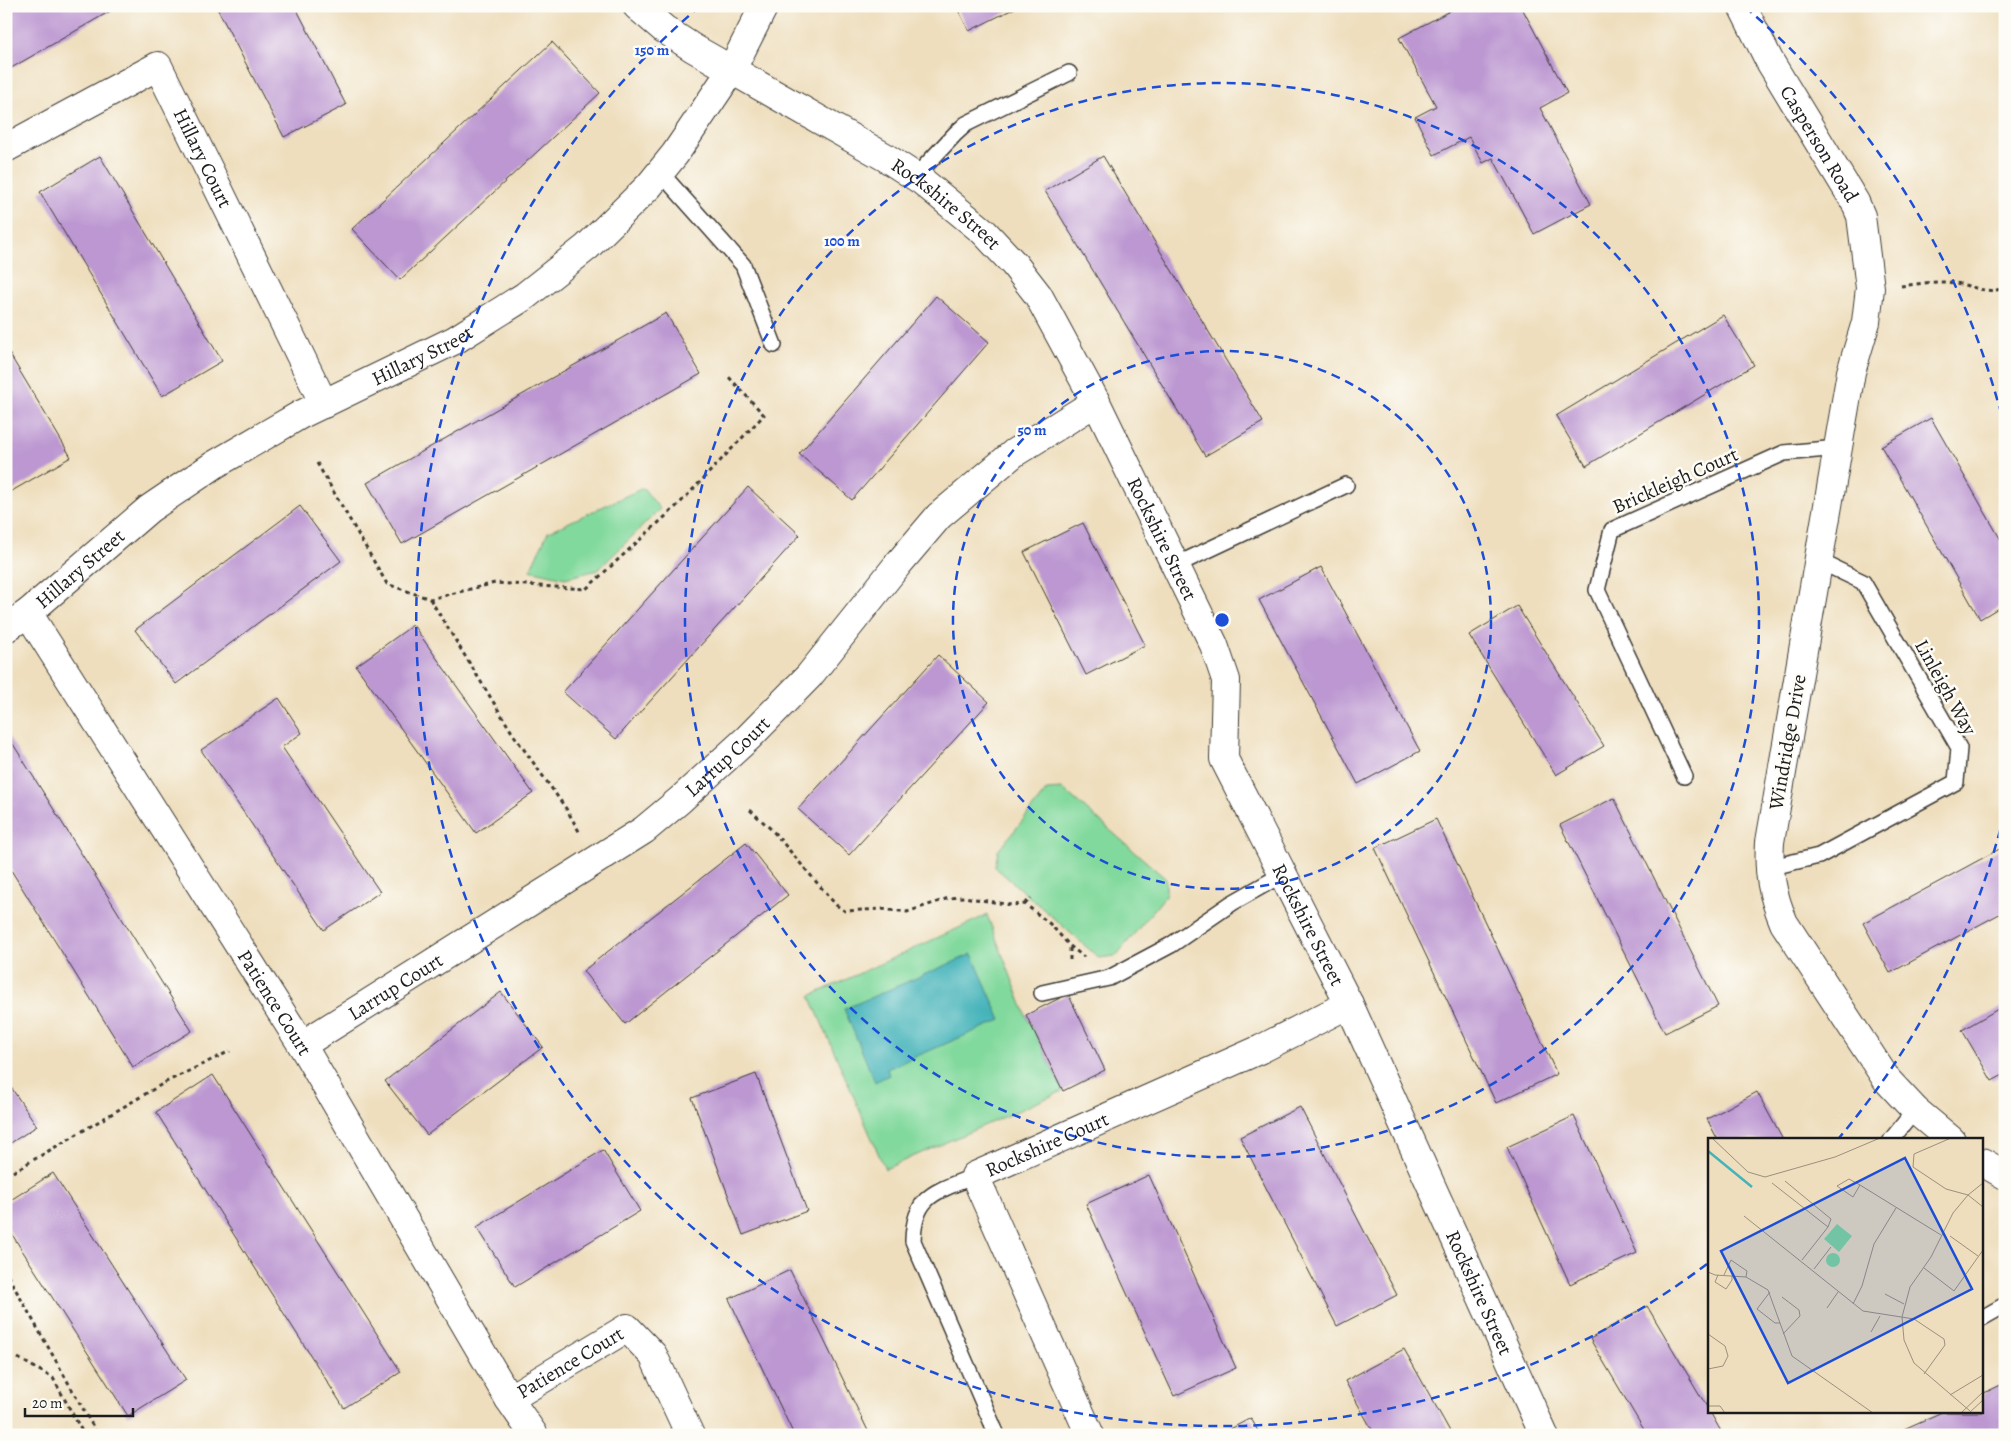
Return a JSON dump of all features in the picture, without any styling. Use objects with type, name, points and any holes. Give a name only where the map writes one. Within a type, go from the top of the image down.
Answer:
[{"type":"street","name":"Rockshire Street","points":[[637,6],[664,29],[730,71],[885,157],[915,177],[984,232],[1014,264],[1038,295],[1096,402],[1214,645],[1226,680],[1224,759],[1348,1004],[1544,1435]]},
{"type":"street","name":"Hillary Street","points":[[17,620],[149,509],[214,465],[300,415],[455,340],[525,296],[588,247],[649,186],[675,154],[730,71],[764,6]]},
{"type":"street","name":"Casperson Road","points":[[1742,6],[1769,60],[1855,202],[1861,216],[1870,288]]},
{"type":"street","name":"Hillary Court","points":[[6,148],[158,66],[324,404]]},
{"type":"street","name":"Windridge Drive","points":[[1870,288],[1866,322],[1851,372],[1770,842],[1768,868],[1774,900],[1784,923],[1870,1057],[1887,1080],[1915,1110],[1949,1138]]},
{"type":"street","name":"Larrup Court","points":[[302,1044],[644,830],[748,738],[809,676],[938,516],[1014,454],[1096,402]]},
{"type":"street","name":"Patience Court","points":[[17,620],[302,1044],[509,1400],[534,1435]]},
{"type":"street","name":"Rockshire Court","points":[[1090,1435],[975,1176],[1261,1049],[1348,1004]]},
{"type":"street","points":[[1984,1163],[2005,1175]]},
{"type":"street","name":"Patience Court","points":[[509,1400],[627,1328],[653,1355],[690,1435]]},
{"type":"lane","points":[[915,177],[966,124],[1069,73]]},
{"type":"lane","points":[[660,172],[743,265],[774,345]]},
{"type":"lane","name":"Brickleigh Court","points":[[1684,776],[1597,590],[1612,530],[1784,453],[1838,448]]},
{"type":"lane","points":[[1176,565],[1346,485]]},
{"type":"lane","name":"Linleigh Way","points":[[1768,868],[1819,856],[1956,782],[1960,748],[1863,582],[1819,561]]},
{"type":"lane","points":[[1042,993],[1109,978],[1171,945],[1232,903],[1282,874]]},
{"type":"lane","points":[[1893,1138],[1915,1110]]},
{"type":"lane","points":[[975,1176],[935,1192],[922,1205],[913,1223],[913,1241],[997,1435]]},
{"type":"lane","points":[[1984,1317],[2005,1305]]},
{"type":"path","points":[[1870,288],[1946,282],[1983,290],[2005,287]]},
{"type":"path","points":[[317,464],[387,584],[430,599],[495,583],[586,589],[679,504],[764,415],[727,375]]},
{"type":"path","points":[[430,599],[513,734],[567,810],[597,861]]},
{"type":"path","points":[[750,810],[772,830],[836,905],[845,911],[882,908],[907,912],[949,898],[964,897],[1011,904],[1025,904],[1050,924],[1070,946],[1109,978]]},
{"type":"path","points":[[1025,904],[1031,898]]},
{"type":"path","points":[[6,1176],[164,1083],[230,1051]]},
{"type":"path","points":[[8,1276],[70,1383],[96,1435]]},
{"type":"path","points":[[18,1358],[53,1378],[84,1435]]},
{"type":"green space","points":[[643,488],[660,509],[598,570],[565,578],[530,570],[548,532]]},
{"type":"green space","points":[[1063,789],[1166,879],[1166,895],[1116,956],[1099,958],[995,867],[998,851],[1047,790]]},
{"type":"green space","points":[[987,915],[1026,1015],[1063,1091],[885,1169],[810,996]]},
{"type":"water","points":[[972,954],[1001,1020],[887,1069],[889,1075],[875,1082],[844,1009]]},
{"type":"building","points":[[6,6],[119,6],[6,71]]},
{"type":"building","points":[[216,6],[295,6],[346,105],[284,137]]},
{"type":"building","points":[[956,6],[1019,6],[969,31]]},
{"type":"building","points":[[1459,6],[1521,6],[1567,93],[1540,108],[1591,204],[1534,234],[1493,158],[1483,163],[1469,137],[1434,155],[1415,117],[1436,106],[1399,38]]},
{"type":"building","points":[[552,42],[600,93],[400,280],[352,229]]},
{"type":"building","points":[[100,156],[222,361],[162,396],[40,192]]},
{"type":"building","points":[[1103,156],[1263,422],[1205,456],[1045,191]]},
{"type":"building","points":[[936,296],[989,342],[852,500],[799,454]]},
{"type":"building","points":[[666,313],[701,374],[402,544],[367,483]]},
{"type":"building","points":[[1723,315],[1754,365],[1586,466],[1556,416]]},
{"type":"building","points":[[6,348],[71,457],[10,492],[6,485]]},
{"type":"building","points":[[1931,418],[2005,547],[2005,604],[1980,619],[1881,446]]},
{"type":"building","points":[[748,487],[800,535],[616,739],[563,692]]},
{"type":"building","points":[[300,506],[341,561],[176,684],[135,630]]},
{"type":"building","points":[[1083,523],[1145,645],[1086,675],[1024,552]]},
{"type":"building","points":[[1321,567],[1420,751],[1358,784],[1259,600]]},
{"type":"building","points":[[1517,606],[1604,746],[1556,775],[1469,635]]},
{"type":"building","points":[[413,625],[533,793],[476,833],[356,666]]},
{"type":"building","points":[[938,655],[989,702],[849,855],[798,809]]},
{"type":"building","points":[[279,698],[302,733],[282,747],[380,892],[324,930],[201,750]]},
{"type":"building","points":[[8,736],[192,1031],[133,1067],[6,862],[6,737]]},
{"type":"building","points":[[1614,798],[1718,1006],[1665,1033],[1560,825]]},
{"type":"building","points":[[1436,819],[1557,1074],[1496,1103],[1375,848]]},
{"type":"building","points":[[746,843],[788,895],[625,1024],[583,971]]},
{"type":"building","points":[[2005,846],[2005,911],[1890,973],[1863,923]]},
{"type":"building","points":[[501,992],[543,1047],[427,1135],[385,1081]]},
{"type":"building","points":[[1068,994],[1105,1070],[1063,1091],[1026,1015]]},
{"type":"building","points":[[2005,1005],[2005,1074],[1992,1081],[1962,1030]]},
{"type":"building","points":[[756,1074],[807,1211],[743,1235],[692,1098]]},
{"type":"building","points":[[213,1075],[401,1372],[344,1408],[156,1112]]},
{"type":"building","points":[[6,1080],[37,1126],[6,1146]]},
{"type":"building","points":[[1757,1092],[1782,1138],[1717,1138],[1707,1119]]},
{"type":"building","points":[[1300,1107],[1397,1295],[1337,1326],[1240,1137]]},
{"type":"building","points":[[1574,1116],[1637,1253],[1570,1284],[1507,1147]]},
{"type":"building","points":[[603,1150],[640,1211],[515,1287],[477,1227]]},
{"type":"building","points":[[53,1173],[186,1380],[128,1416],[6,1225],[6,1203]]},
{"type":"building","points":[[1149,1175],[1236,1368],[1174,1396],[1086,1204]]},
{"type":"building","points":[[790,1270],[870,1435],[794,1435],[729,1299]]},
{"type":"building","points":[[1647,1306],[1708,1409],[1708,1414],[1711,1414],[1723,1435],[1647,1435],[1590,1339]]},
{"type":"building","points":[[1404,1349],[1452,1435],[1375,1435],[1345,1381]]},
{"type":"building","points":[[2005,1383],[2005,1435],[1907,1435],[1904,1429],[1938,1414],[1984,1414],[1984,1393]]},
{"type":"building","points":[[1251,1418],[1260,1435],[1219,1435]]}]
